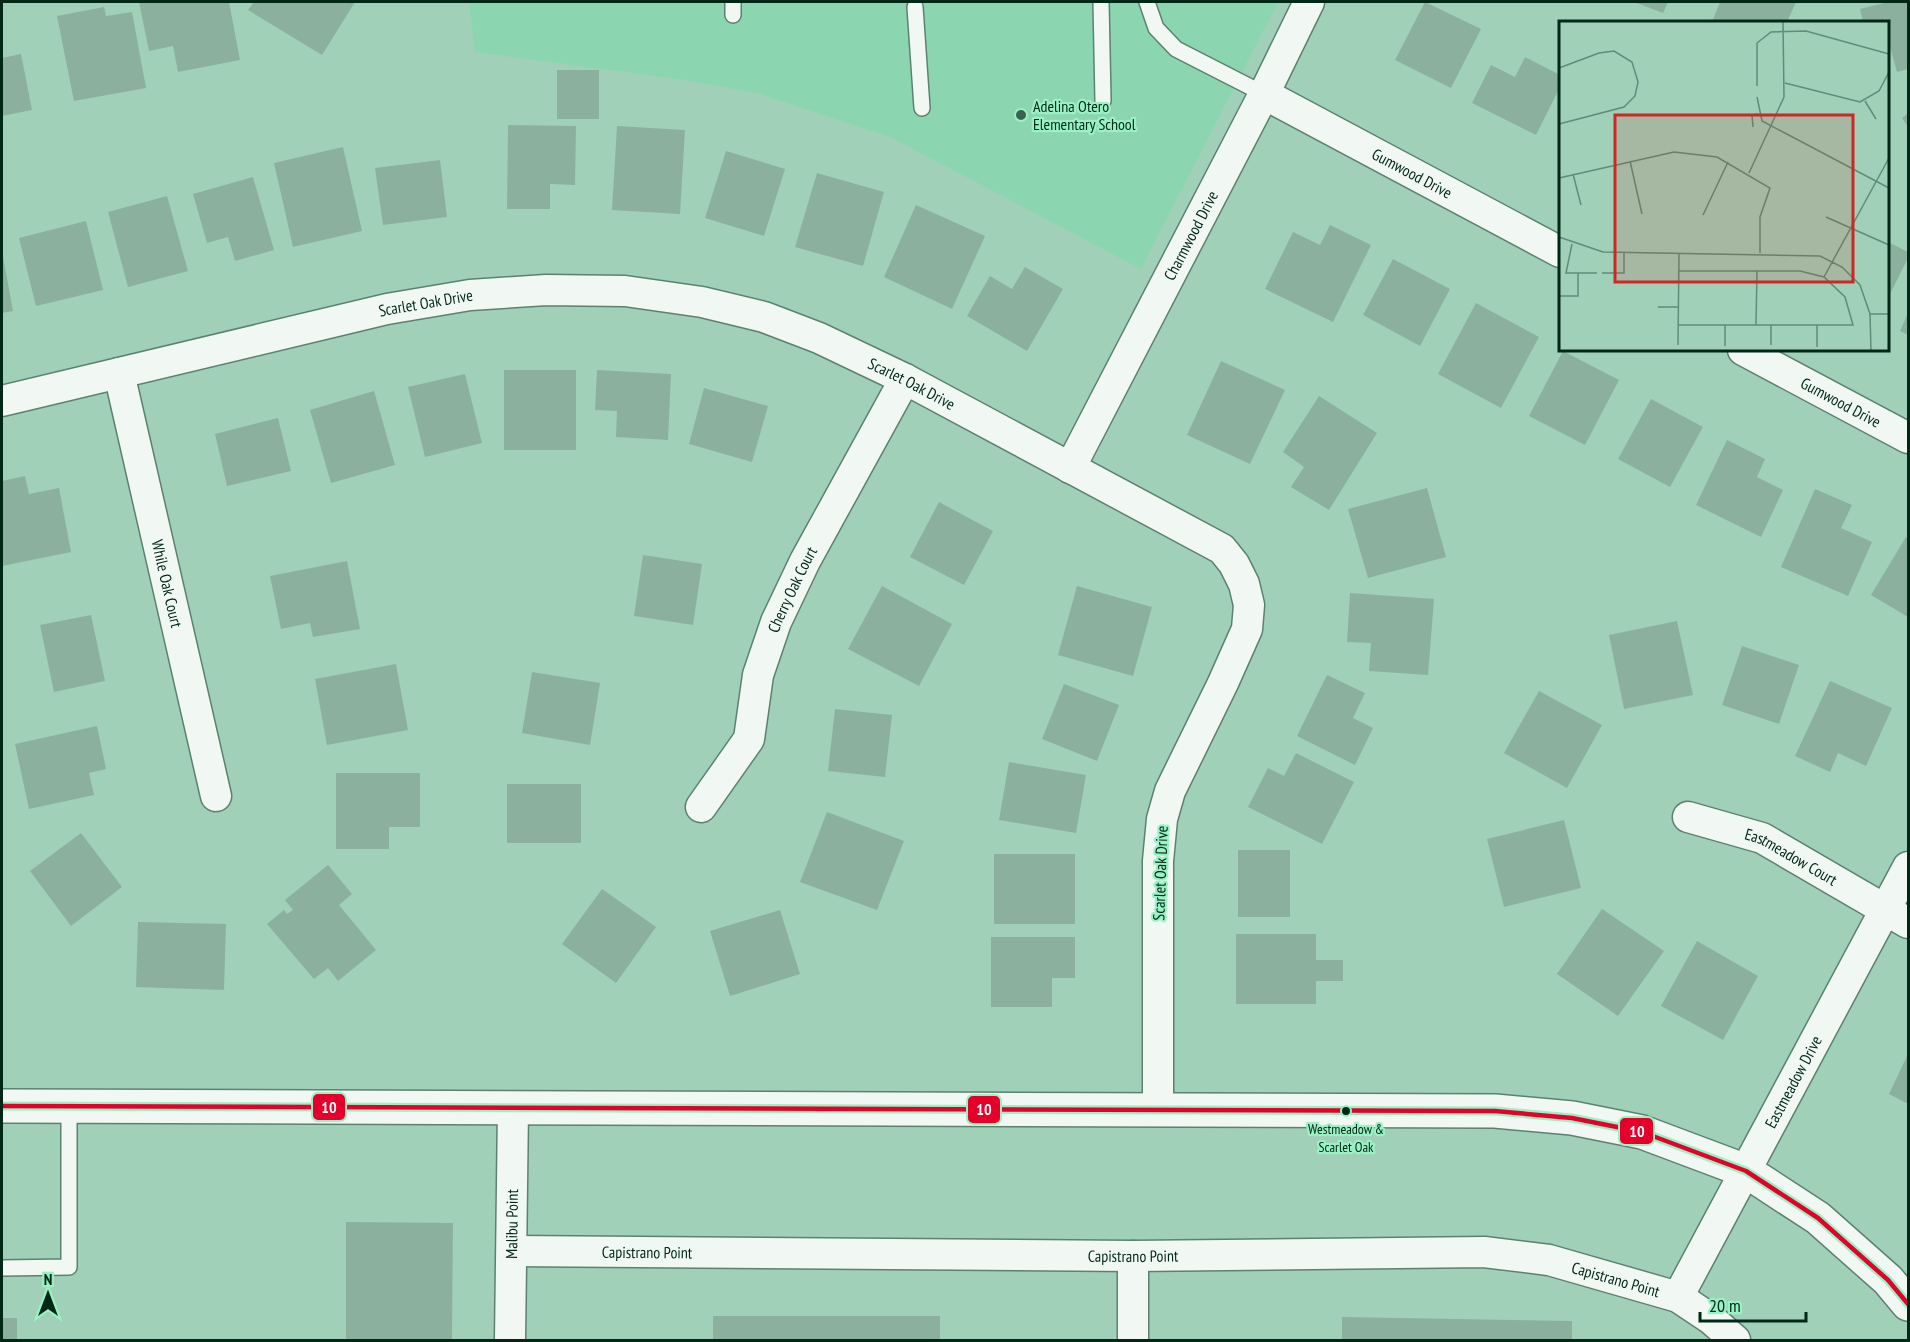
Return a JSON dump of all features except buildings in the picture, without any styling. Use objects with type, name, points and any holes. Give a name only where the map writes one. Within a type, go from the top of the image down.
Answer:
[{"type":"street","name":"Charmwood Drive","points":[[1070,468],[1264,94],[1309,2]]},
{"type":"street","name":"Gumwood Drive","points":[[1264,94],[1559,251]]},
{"type":"street","name":"Scarlet Oak Drive","points":[[2,401],[387,309],[470,295],[546,290],[625,291],[702,302],[764,317],[819,338],[905,379],[1222,549],[1245,584],[1249,605],[1247,629],[1170,791],[1162,819],[1158,861],[1158,1110]]},
{"type":"street","name":"Gumwood Drive","points":[[1745,351],[1908,438]]},
{"type":"street","name":"While Oak Court","points":[[119,373],[216,796]]},
{"type":"street","name":"Cherry Oak Court","points":[[701,807],[749,739],[758,675],[776,622],[805,561],[905,379]]},
{"type":"street","name":"Eastmeadow Court","points":[[1689,817],[1762,838],[1897,917]]},
{"type":"street","name":"Eastmeadow Drive","points":[[1678,1297],[1746,1171],[1897,917],[1908,867]]},
{"type":"street","points":[[2,1106],[1495,1111],[1572,1118],[1642,1132],[1746,1171],[1818,1218],[1888,1280],[1908,1304]]},
{"type":"street","name":"Malibu Point","points":[[510,1341],[513,1108]]},
{"type":"street","name":"Capistrano Point","points":[[512,1251],[1133,1256],[1484,1252],[1549,1260],[1678,1297],[1711,1319],[1735,1341]]},
{"type":"street","points":[[1133,1256],[1133,1341]]},
{"type":"lane","points":[[1101,2],[1103,101]]},
{"type":"lane","points":[[1147,2],[1156,28],[1176,49],[1264,94]]},
{"type":"lane","points":[[915,7],[922,108]]},
{"type":"lane","points":[[2,1268],[69,1267],[69,1107]]},
{"type":"shaded area","name":"Adelina Otero Elementary School","points":[[469,2],[1278,2],[1141,269],[890,137],[757,93],[678,79],[475,52]]},
{"type":"transit line","name":"10","points":[[2,1106],[1495,1111],[1572,1118],[1642,1132],[1746,1171],[1818,1218],[1888,1280],[1908,1304]]},
{"type":"place","name":"Adelina Otero Elementary School","points":[[1021,115]]},
{"type":"place","name":"Westmeadow & Scarlet Oak","points":[[1346,1111]]}]
